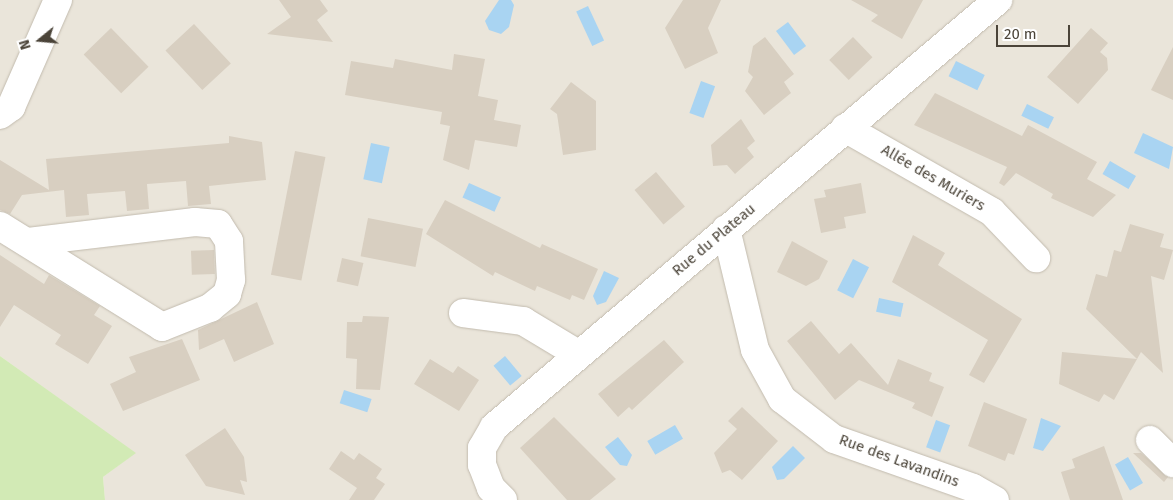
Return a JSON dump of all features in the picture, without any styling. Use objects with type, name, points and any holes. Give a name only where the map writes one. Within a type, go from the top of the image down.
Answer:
[{"type":"street","points":[[0,115],[11,107],[58,0]]},
{"type":"street","name":"Rue du Plateau","points":[[503,500],[491,488],[482,466],[482,448],[494,427],[998,0]]},
{"type":"street","name":"Allée des Muriers","points":[[845,128],[992,212],[1036,258]]},
{"type":"street","points":[[0,226],[162,327],[210,308],[227,294],[231,280],[229,242],[218,224],[195,222],[28,242]]},
{"type":"street","name":"Rue des Lavandins","points":[[726,229],[755,350],[782,399],[834,439],[973,488],[995,500]]},
{"type":"street","points":[[463,313],[523,321],[578,354]]},
{"type":"street","points":[[1150,440],[1173,463]]},
{"type":"shaded area","points":[[0,0],[1173,0],[1173,500],[105,500],[103,477],[135,453],[0,356]]},
{"type":"green space","points":[[0,356],[136,453],[103,477],[105,500],[0,500]]},
{"type":"water","points":[[499,0],[511,0],[514,5],[509,27],[501,34],[489,30],[485,21]]},
{"type":"water","points":[[588,6],[604,40],[592,46],[576,11]]},
{"type":"water","points":[[788,22],[806,46],[794,55],[776,31]]},
{"type":"water","points":[[956,61],[985,75],[977,90],[949,76]]},
{"type":"water","points":[[701,81],[715,86],[703,118],[689,113]]},
{"type":"water","points":[[1027,104],[1054,117],[1048,129],[1021,116]]},
{"type":"water","points":[[1143,133],[1173,147],[1169,169],[1134,153]]},
{"type":"water","points":[[371,143],[390,147],[382,183],[363,179]]},
{"type":"water","points":[[1110,161],[1136,176],[1128,189],[1102,174]]},
{"type":"water","points":[[469,183],[501,197],[494,212],[462,198]]},
{"type":"water","points":[[853,259],[869,267],[853,298],[837,290]]},
{"type":"water","points":[[604,271],[619,278],[606,302],[597,305],[593,296]]},
{"type":"water","points":[[879,298],[903,303],[901,317],[876,312]]},
{"type":"water","points":[[505,356],[522,376],[510,386],[494,366]]},
{"type":"water","points":[[344,390],[372,399],[367,412],[340,403]]},
{"type":"water","points":[[1041,418],[1061,426],[1043,451],[1033,448]]},
{"type":"water","points":[[936,420],[950,425],[940,452],[926,447]]},
{"type":"water","points":[[675,425],[683,439],[655,455],[647,441]]},
{"type":"water","points":[[618,437],[632,455],[627,466],[620,465],[605,447]]},
{"type":"water","points":[[793,446],[805,458],[784,479],[777,480],[772,467]]},
{"type":"water","points":[[1128,457],[1143,483],[1130,490],[1115,464]]},
{"type":"building","points":[[279,0],[320,0],[328,11],[317,20],[333,42],[267,34],[291,17]]},
{"type":"building","points":[[683,0],[721,0],[708,28],[718,53],[685,69],[665,28]]},
{"type":"building","points":[[851,0],[923,0],[902,39],[871,21],[878,15]]},
{"type":"building","points":[[194,24],[231,63],[202,90],[165,51]]},
{"type":"building","points":[[111,28],[149,67],[121,93],[84,54]]},
{"type":"building","points":[[1091,28],[1108,43],[1100,52],[1107,58],[1108,70],[1078,104],[1047,77]]},
{"type":"building","points":[[765,37],[794,74],[784,82],[791,93],[764,115],[745,91],[753,77],[748,72],[753,46]]},
{"type":"building","points":[[853,37],[872,57],[849,80],[829,60]]},
{"type":"building","points":[[1173,47],[1173,100],[1151,90]]},
{"type":"building","points":[[454,54],[485,59],[478,96],[498,100],[494,120],[521,125],[517,147],[475,140],[469,170],[443,160],[450,126],[440,124],[442,112],[345,95],[351,61],[393,68],[395,59],[452,70]]},
{"type":"building","points":[[571,82],[596,101],[596,150],[563,155],[557,114],[550,109]]},
{"type":"building","points":[[935,93],[1022,136],[1028,125],[1097,162],[1087,179],[1116,195],[1093,217],[1051,198],[1053,194],[1016,173],[1004,186],[999,183],[1007,167],[914,125]]},
{"type":"building","points":[[741,119],[755,141],[747,148],[754,157],[735,174],[727,165],[713,166],[711,145]]},
{"type":"building","points":[[229,136],[262,142],[266,180],[209,186],[211,204],[188,206],[186,181],[147,184],[149,209],[127,211],[125,191],[87,194],[89,215],[66,217],[64,190],[22,195],[10,214],[0,210],[0,160],[49,190],[46,159],[229,143]]},
{"type":"building","points":[[295,151],[325,157],[301,281],[271,275]]},
{"type":"building","points":[[656,172],[685,206],[663,224],[635,190]]},
{"type":"building","points":[[861,183],[866,213],[844,217],[846,228],[821,233],[814,199],[826,197],[824,190]]},
{"type":"building","points":[[445,200],[540,248],[542,244],[598,269],[584,300],[572,295],[570,300],[537,286],[535,291],[495,272],[493,276],[426,234]]},
{"type":"building","points":[[368,218],[423,229],[416,267],[361,256]]},
{"type":"building","points":[[1130,224],[1164,234],[1160,247],[1173,250],[1164,280],[1151,276],[1163,373],[1141,352],[1114,400],[1104,394],[1099,402],[1059,384],[1062,352],[1137,359],[1086,309],[1096,274],[1107,277],[1114,250],[1121,252]]},
{"type":"building","points":[[913,235],[945,253],[938,265],[1022,319],[984,383],[969,375],[988,340],[892,282]]},
{"type":"building","points":[[792,241],[828,261],[819,279],[806,286],[777,272]]},
{"type":"building","points":[[214,250],[215,274],[192,275],[191,251]]},
{"type":"building","points":[[0,255],[44,284],[49,275],[100,306],[94,315],[112,326],[88,364],[55,344],[61,335],[14,305],[0,327]]},
{"type":"building","points":[[342,258],[363,263],[358,286],[337,281]]},
{"type":"building","points":[[257,302],[274,344],[234,362],[224,339],[199,350],[198,330]]},
{"type":"building","points":[[363,316],[389,317],[380,390],[356,389],[357,359],[346,358],[347,322],[362,322]]},
{"type":"building","points":[[811,321],[839,354],[851,343],[888,385],[898,359],[932,373],[929,381],[944,387],[932,417],[912,408],[915,403],[859,380],[835,400],[787,341]]},
{"type":"building","points":[[182,339],[200,380],[123,411],[110,384],[136,372],[129,357]]},
{"type":"building","points":[[664,340],[684,362],[632,410],[629,407],[618,417],[598,394]]},
{"type":"building","points":[[430,359],[453,373],[458,366],[479,380],[459,411],[414,384]]},
{"type":"building","points":[[984,402],[1027,419],[1014,455],[1008,453],[1005,461],[968,446]]},
{"type":"building","points":[[742,407],[778,441],[742,480],[730,470],[722,473],[714,453],[737,429],[728,421]]},
{"type":"building","points":[[554,417],[616,479],[590,500],[567,500],[520,448]]},
{"type":"building","points":[[225,428],[244,457],[247,482],[240,480],[245,495],[206,486],[185,455]]},
{"type":"building","points":[[1104,446],[1123,500],[1070,500],[1061,472],[1075,468],[1072,459]]},
{"type":"building","points":[[341,451],[354,460],[359,453],[382,469],[376,478],[385,484],[374,500],[349,500],[357,488],[329,469]]},
{"type":"building","points":[[1133,453],[1141,453],[1168,477],[1164,482]]}]
